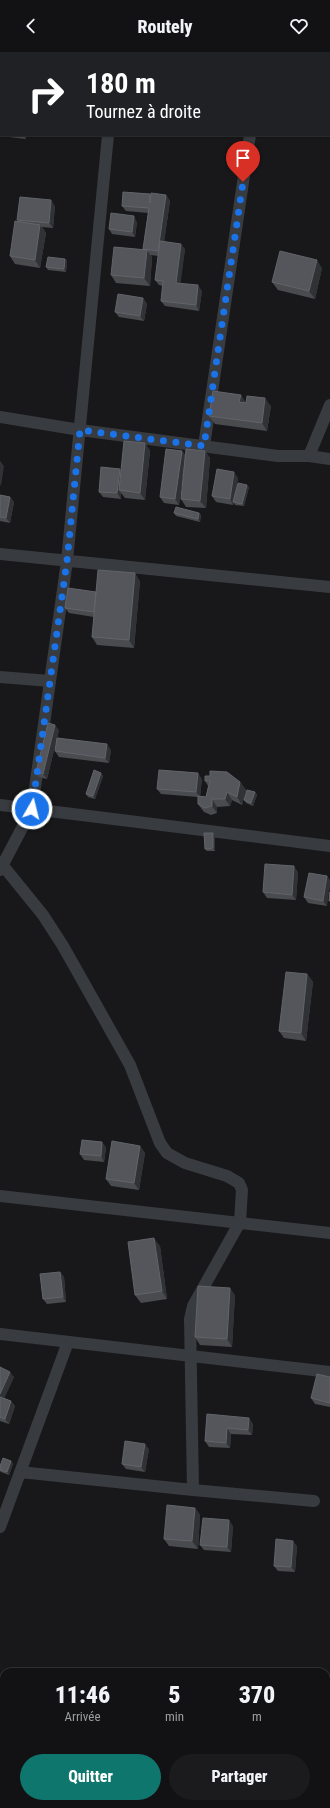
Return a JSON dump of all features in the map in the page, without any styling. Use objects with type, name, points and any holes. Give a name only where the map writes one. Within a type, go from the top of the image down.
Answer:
[{"type":"street","points":[[108,136],[67,561],[32,809],[1,866],[43,915],[67,953],[130,1065],[160,1143],[167,1153],[185,1163],[227,1176],[239,1183],[242,1190],[240,1222],[193,1306],[190,1319],[189,1356],[193,1490]]},
{"type":"street","points":[[204,446],[250,136]]},
{"type":"street","points":[[309,456],[330,405]]},
{"type":"street","points":[[0,416],[80,430],[278,456],[309,456],[330,459]]},
{"type":"street","points":[[0,554],[330,587]]},
{"type":"street","points":[[0,677],[50,681]]},
{"type":"street","points":[[0,805],[330,846]]},
{"type":"street","points":[[0,1196],[330,1233]]},
{"type":"street","points":[[0,1334],[330,1372]]},
{"type":"street","points":[[0,1527],[68,1342]]},
{"type":"street","points":[[20,1472],[314,1501]]},
{"type":"building","points":[[123,192],[150,194],[150,203],[151,193],[166,195],[158,251],[143,249],[149,208],[122,206]]},
{"type":"building","points":[[20,197],[51,200],[49,223],[17,220]]},
{"type":"building","points":[[111,213],[134,216],[132,232],[109,229]]},
{"type":"building","points":[[15,221],[40,225],[35,260],[10,256]]},
{"type":"building","points":[[160,241],[181,244],[176,283],[198,285],[196,305],[161,301],[163,281],[155,280]]},
{"type":"building","points":[[114,247],[147,250],[144,278],[111,275]]},
{"type":"building","points":[[280,251],[317,260],[309,291],[272,282]]},
{"type":"building","points":[[48,257],[65,259],[64,269],[46,267]]},
{"type":"building","points":[[118,294],[143,298],[140,316],[115,312]]},
{"type":"building","points":[[213,391],[241,395],[239,402],[246,403],[247,396],[265,398],[262,423],[209,416]]},
{"type":"building","points":[[124,441],[145,443],[140,493],[119,490]]},
{"type":"building","points":[[166,449],[182,451],[175,499],[160,497]]},
{"type":"building","points":[[186,449],[205,451],[200,501],[181,499]]},
{"type":"building","points":[[101,467],[120,469],[117,493],[99,492]]},
{"type":"building","points":[[217,469],[234,472],[230,499],[212,496]]},
{"type":"building","points":[[238,483],[247,485],[242,504],[233,502]]},
{"type":"building","points":[[0,495],[10,497],[6,518],[0,517]]},
{"type":"building","points":[[176,507],[199,513],[198,519],[174,513]]},
{"type":"building","points":[[98,570],[135,573],[129,640],[92,637]]},
{"type":"building","points":[[68,588],[96,592],[94,612],[65,608]]},
{"type":"building","points":[[48,723],[55,725],[43,774],[36,772]]},
{"type":"building","points":[[57,738],[107,744],[105,758],[55,751]]},
{"type":"building","points":[[94,770],[101,773],[93,796],[86,794]]},
{"type":"building","points":[[159,770],[198,773],[196,792],[157,789]]},
{"type":"building","points":[[210,771],[227,772],[240,782],[237,797],[227,792],[225,799],[212,799],[212,806],[205,808],[198,804],[198,796],[206,797],[210,781],[205,781],[205,776],[210,776]]},
{"type":"building","points":[[247,790],[255,792],[251,803],[244,800]]},
{"type":"building","points":[[204,833],[213,833],[213,848],[205,849]]},
{"type":"building","points":[[265,864],[294,866],[292,895],[263,892]]},
{"type":"building","points":[[309,873],[327,876],[323,901],[304,897]]},
{"type":"building","points":[[286,972],[307,974],[301,1033],[279,1031]]},
{"type":"building","points":[[82,1140],[102,1142],[101,1156],[80,1154]]},
{"type":"building","points":[[112,1141],[140,1146],[134,1183],[106,1179]]},
{"type":"building","points":[[154,1238],[162,1291],[135,1295],[128,1242]]},
{"type":"building","points":[[60,1272],[63,1297],[43,1299],[40,1274]]},
{"type":"building","points":[[198,1286],[230,1288],[227,1339],[195,1337]]},
{"type":"building","points":[[0,1367],[10,1372],[0,1394]]},
{"type":"building","points":[[317,1374],[330,1377],[330,1403],[311,1398]]},
{"type":"building","points":[[0,1397],[11,1401],[5,1419],[0,1417]]},
{"type":"building","points":[[207,1414],[249,1418],[248,1430],[227,1428],[226,1443],[205,1441]]},
{"type":"building","points":[[125,1441],[145,1444],[141,1467],[122,1464]]},
{"type":"building","points":[[3,1458],[11,1461],[7,1472],[0,1470]]},
{"type":"building","points":[[167,1505],[195,1508],[192,1541],[164,1539]]},
{"type":"building","points":[[203,1518],[229,1520],[227,1547],[200,1545]]},
{"type":"building","points":[[276,1539],[293,1541],[291,1567],[274,1566]]},
{"type":"route","points":[[32,809],[67,561],[80,430],[204,446],[243,182]]}]
